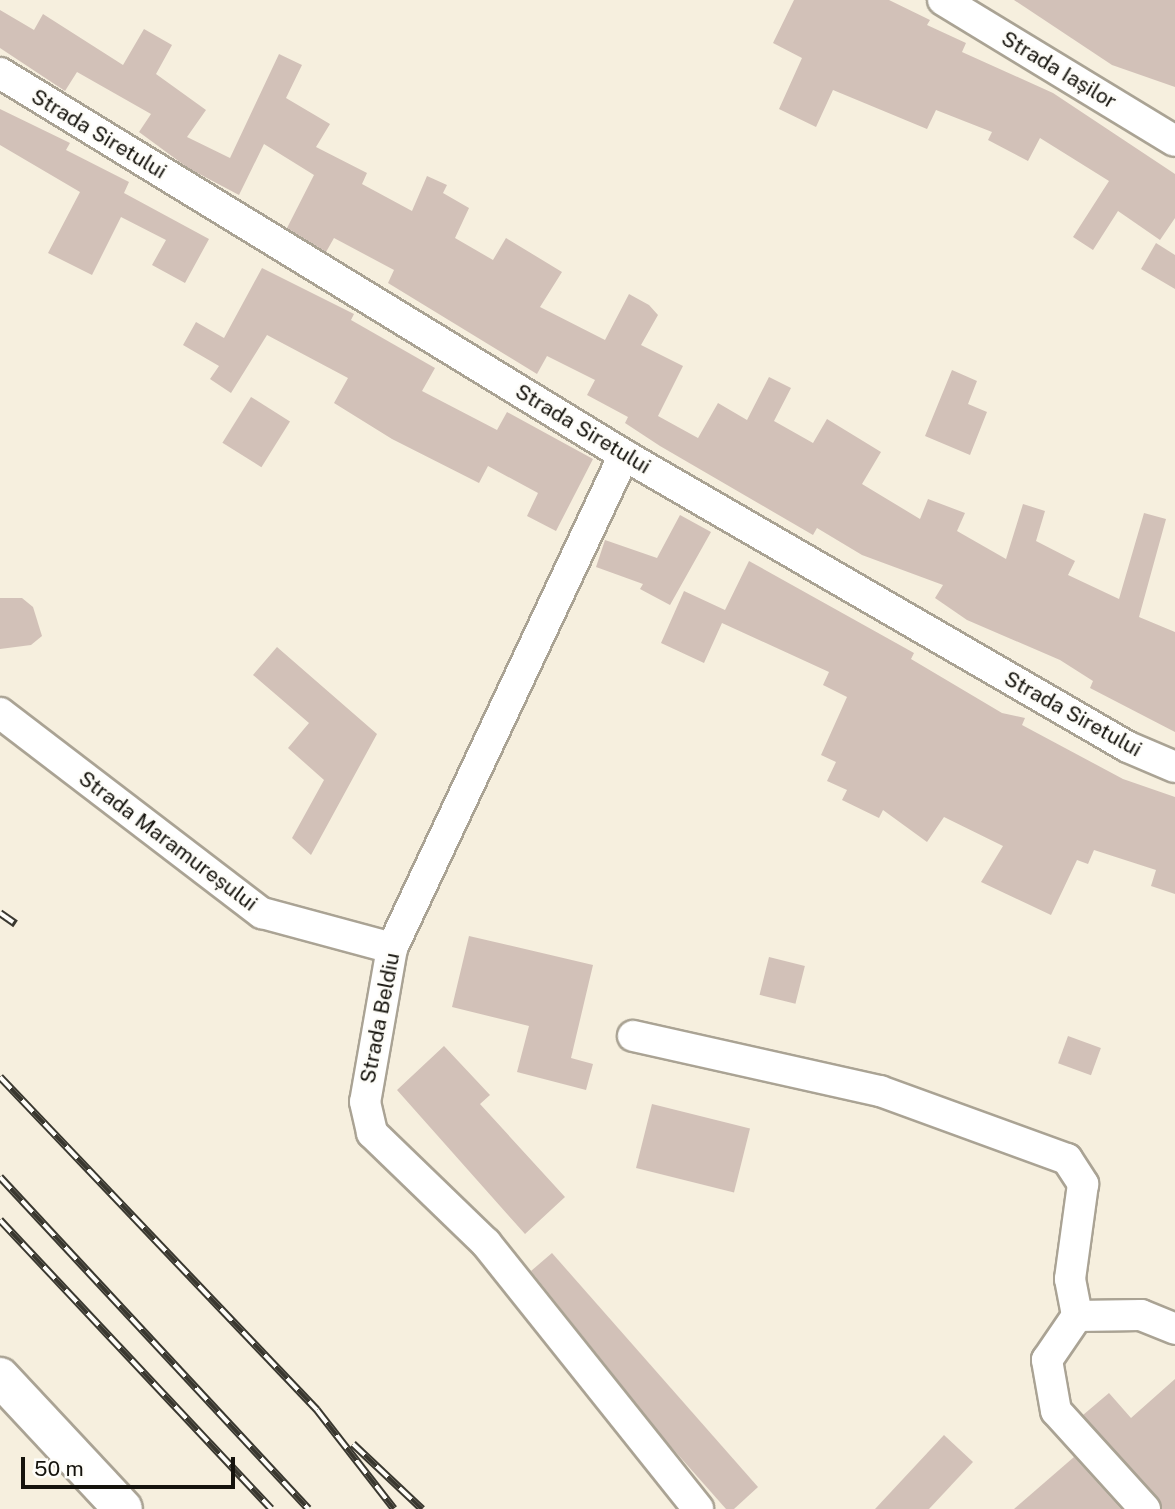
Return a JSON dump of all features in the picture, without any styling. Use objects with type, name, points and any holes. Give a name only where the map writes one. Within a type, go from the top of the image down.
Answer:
[{"type":"main road","points":[[0,1377],[122,1509]]},
{"type":"street","name":"Strada Iașilor","points":[[943,0],[1175,141]]},
{"type":"street","name":"Strada Siretului","points":[[0,73],[624,455],[1128,747],[1175,768]]},
{"type":"street","name":"Strada Beldiu","points":[[624,455],[391,948],[366,1076],[372,1133],[486,1243],[698,1509]]},
{"type":"street","name":"Strada Maramureșului","points":[[0,713],[262,913],[391,948]]},
{"type":"street","points":[[633,1036],[880,1091],[1067,1159],[1083,1184],[1070,1279],[1077,1316],[1047,1360],[1056,1411],[1145,1509]]},
{"type":"street","points":[[1077,1316],[1141,1315],[1175,1329]]},
{"type":"building","points":[[794,0],[889,0],[930,20],[927,25],[966,43],[962,52],[1053,93],[1175,174],[1175,218],[1160,240],[1118,211],[1093,250],[1073,237],[1109,181],[1040,138],[1028,161],[988,140],[992,132],[936,110],[927,129],[833,90],[816,127],[779,109],[802,58],[773,43]]},
{"type":"building","points":[[1014,0],[1175,0],[1175,87],[1112,65]]},
{"type":"building","points":[[0,10],[34,30],[43,14],[123,65],[144,29],[172,45],[156,74],[206,110],[187,137],[230,158],[279,54],[302,65],[286,98],[330,124],[316,147],[367,173],[362,184],[412,211],[427,176],[447,185],[443,193],[469,208],[455,238],[493,260],[506,238],[562,272],[540,307],[605,340],[629,294],[649,305],[658,315],[641,345],[683,366],[658,416],[698,438],[718,403],[747,420],[769,377],[791,388],[774,421],[813,443],[827,419],[881,452],[862,484],[920,519],[928,499],[965,513],[957,531],[1006,559],[1023,504],[1045,511],[1036,541],[1075,561],[1068,575],[1119,599],[1144,513],[1166,519],[1139,617],[1175,632],[1175,732],[1090,688],[1093,681],[1060,660],[967,620],[935,598],[943,585],[862,555],[817,528],[813,535],[660,446],[625,423],[628,417],[587,395],[595,380],[547,356],[537,374],[388,283],[394,270],[334,238],[326,252],[287,228],[314,175],[264,144],[239,195],[188,168],[139,132],[151,114],[77,72],[65,91],[0,48]]},
{"type":"building","points":[[0,109],[70,143],[66,150],[129,182],[124,193],[209,239],[185,283],[152,265],[166,240],[121,217],[92,275],[48,253],[80,192],[0,145]]},
{"type":"building","points":[[1156,243],[1175,255],[1175,289],[1141,269]]},
{"type":"building","points":[[262,268],[354,314],[351,320],[435,368],[422,391],[497,430],[507,412],[593,459],[556,531],[527,516],[538,493],[488,466],[479,483],[392,439],[334,403],[348,378],[267,335],[231,393],[210,379],[219,366],[183,345],[196,322],[224,338]]},
{"type":"building","points":[[952,370],[977,381],[968,404],[987,412],[970,455],[925,436]]},
{"type":"building","points":[[251,397],[290,421],[261,467],[222,443]]},
{"type":"building","points":[[680,515],[711,532],[670,605],[640,589],[643,584],[596,567],[605,540],[657,558]]},
{"type":"building","points":[[749,561],[914,653],[911,659],[1002,713],[1025,718],[1022,725],[1123,779],[1175,797],[1175,894],[1151,886],[1156,870],[1094,850],[1088,864],[1077,860],[1051,915],[981,882],[1003,846],[944,817],[927,842],[883,810],[879,818],[842,800],[847,790],[827,781],[836,762],[821,755],[847,697],[823,685],[829,672],[722,623],[704,663],[661,643],[684,591],[725,610]]},
{"type":"building","points":[[0,598],[22,598],[33,607],[42,636],[31,645],[0,649]]},
{"type":"building","points":[[277,647],[377,734],[311,855],[292,838],[324,780],[288,748],[309,723],[253,675]]},
{"type":"building","points":[[469,936],[593,965],[571,1058],[593,1064],[586,1090],[517,1072],[529,1026],[452,1007]]},
{"type":"building","points":[[769,957],[805,966],[795,1004],[760,995]]},
{"type":"building","points":[[1068,1036],[1101,1048],[1091,1075],[1058,1063]]},
{"type":"building","points":[[444,1046],[490,1095],[480,1104],[565,1197],[525,1234],[397,1090]]},
{"type":"building","points":[[652,1104],[750,1128],[734,1192],[636,1168]]},
{"type":"building","points":[[552,1253],[758,1487],[734,1509],[726,1509],[665,1440],[531,1271]]},
{"type":"building","points":[[1175,1379],[1175,1509],[1162,1509],[1083,1415],[1109,1393],[1131,1418]]},
{"type":"building","points":[[944,1435],[973,1462],[929,1509],[875,1509]]},
{"type":"building","points":[[1074,1457],[1121,1509],[1014,1509]]},
{"type":"railway","points":[[0,913],[16,924]]},
{"type":"railway","points":[[0,1077],[317,1410],[394,1509]]},
{"type":"railway","points":[[0,1177],[308,1509]]},
{"type":"railway","points":[[0,1220],[271,1509]]},
{"type":"railway","points":[[353,1444],[422,1509]]}]
